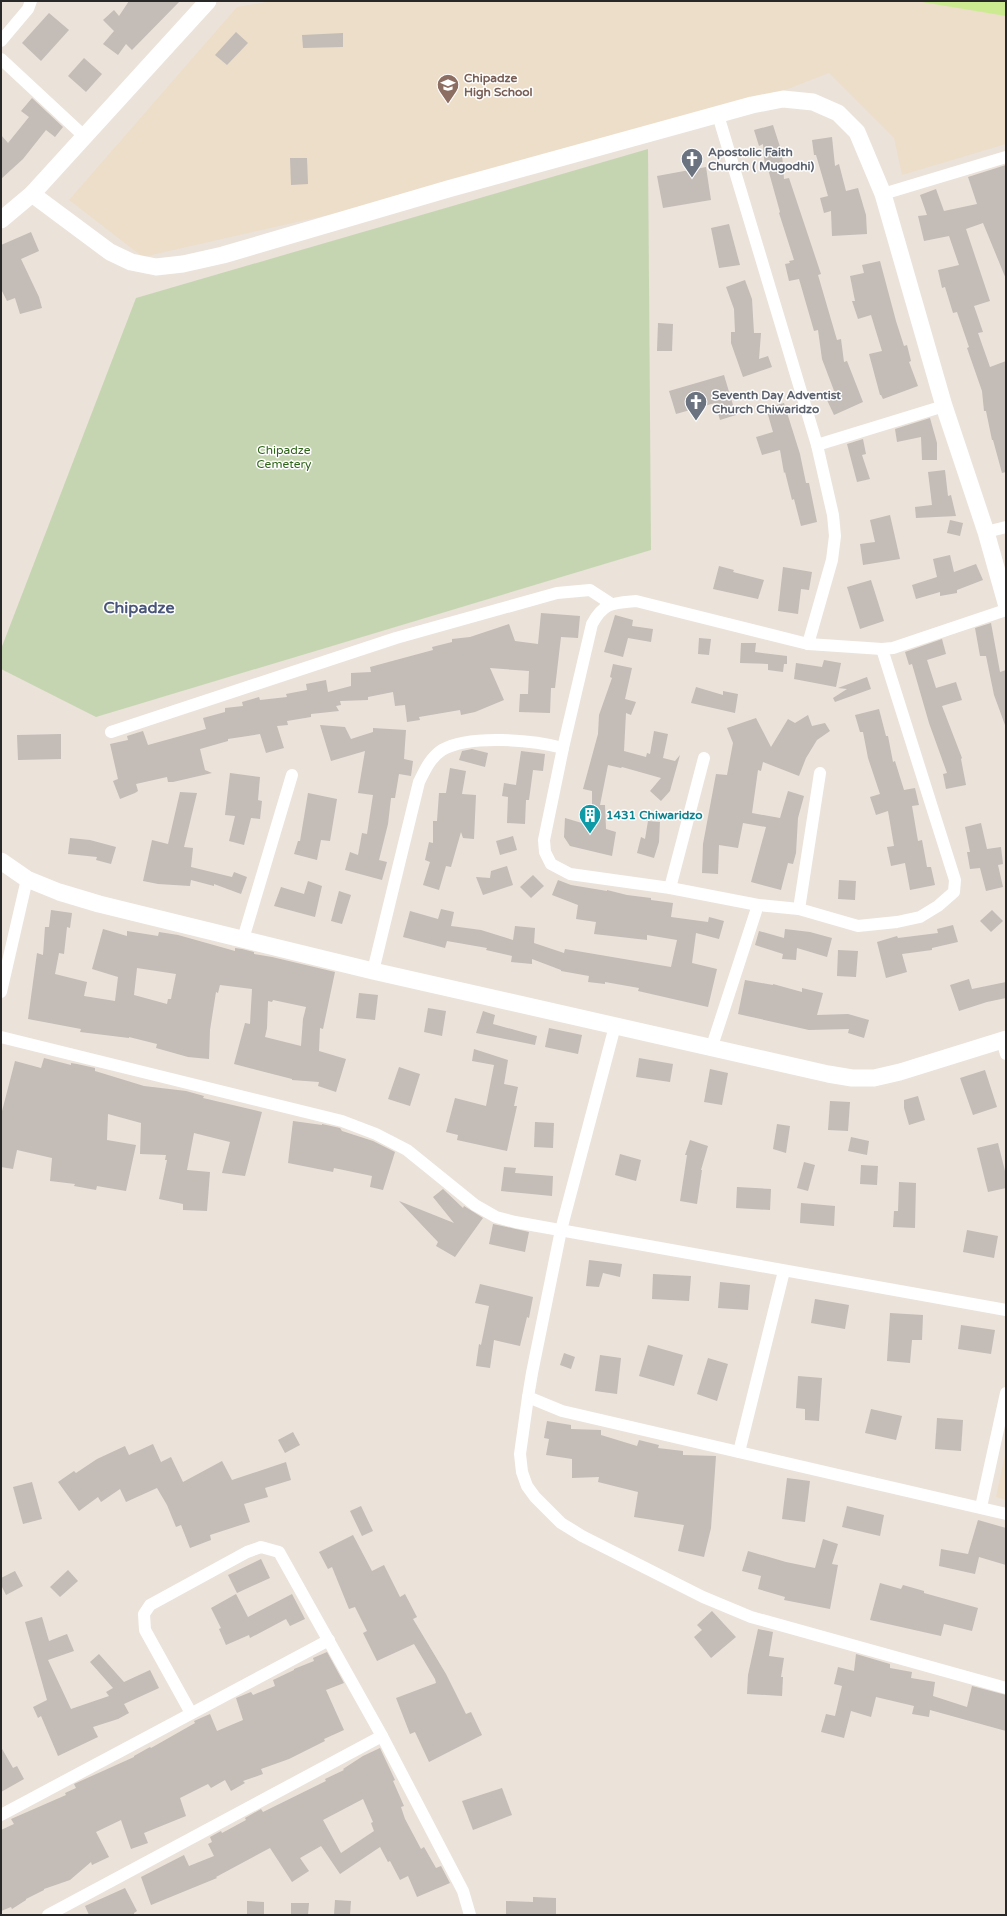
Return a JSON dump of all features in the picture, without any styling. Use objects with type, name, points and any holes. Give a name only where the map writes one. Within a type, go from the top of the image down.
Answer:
[{"type":"street","points":[[1,41],[28,9],[31,1]]},
{"type":"street","points":[[1,220],[32,194],[208,1]]},
{"type":"street","points":[[1,60],[85,137]]},
{"type":"street","points":[[32,194],[110,252],[130,262],[156,267],[183,264],[223,255],[448,189],[752,105],[783,99],[812,102],[838,113],[857,132],[883,194],[944,406],[986,532],[1006,603]]},
{"type":"street","points":[[718,115],[818,445],[833,516],[835,536],[832,560],[808,644]]},
{"type":"street","points":[[883,194],[1006,157]]},
{"type":"street","points":[[818,445],[944,406]]},
{"type":"street","points":[[986,532],[1006,526]]},
{"type":"street","points":[[111,732],[396,638],[557,593],[590,590],[610,603]]},
{"type":"street","points":[[882,649],[955,880],[954,892],[938,906],[920,917],[897,922],[858,926],[799,909],[758,905],[670,888],[570,874],[551,864],[545,852],[544,840],[563,748],[592,624],[598,612],[610,603],[636,601],[808,644],[882,649],[893,648],[1006,610]]},
{"type":"street","points":[[373,971],[419,782],[429,762],[443,750],[462,744],[489,740],[520,740],[546,743],[563,748]]},
{"type":"street","points":[[670,888],[704,758]]},
{"type":"street","points":[[799,909],[820,773]]},
{"type":"street","points":[[243,939],[292,775]]},
{"type":"street","points":[[1,861],[27,879],[59,892],[99,904],[373,971],[615,1026],[712,1046],[828,1074],[852,1078],[874,1078],[1005,1044]]},
{"type":"street","points":[[1,992],[27,879]]},
{"type":"street","points":[[712,1046],[758,905]]},
{"type":"street","points":[[615,1026],[562,1230],[532,1372],[520,1454],[522,1472],[527,1486],[535,1498],[561,1523],[582,1536],[703,1597],[750,1617],[1006,1688]]},
{"type":"street","points":[[1,1037],[342,1121],[376,1134],[407,1150],[475,1205],[496,1217],[784,1271],[1006,1310]]},
{"type":"street","points":[[739,1452],[784,1271]]},
{"type":"street","points":[[981,1507],[1006,1393]]},
{"type":"street","points":[[528,1397],[562,1411],[1006,1514]]},
{"type":"street","points":[[191,1713],[145,1630],[144,1614],[150,1605],[247,1552],[261,1547],[279,1552],[382,1736],[463,1891],[470,1915]]},
{"type":"street","points":[[1,1815],[329,1640]]},
{"type":"street","points":[[48,1915],[382,1736]]},
{"type":"shaded area","name":"Chipadze High School","points":[[273,1],[1006,1],[1006,144],[902,175],[894,138],[829,73],[653,141],[143,257],[69,200],[237,7]]},
{"type":"shaded area","points":[[1006,1450],[1006,1500],[996,1497]]},
{"type":"green space","points":[[916,1],[1006,1],[1006,16]]},
{"type":"green space","name":"Chipadze Cemetery","points":[[648,149],[651,550],[96,717],[1,669],[1,649],[136,298]]},
{"type":"building","points":[[129,1],[180,1],[132,50],[126,44],[118,55],[103,44],[114,31],[103,20],[114,10],[119,16]]},
{"type":"building","points":[[49,13],[69,30],[41,61],[22,43]]},
{"type":"building","points":[[236,32],[248,43],[227,65],[215,55]]},
{"type":"building","points":[[343,33],[343,47],[303,48],[302,35]]},
{"type":"building","points":[[84,58],[102,74],[86,92],[68,76]]},
{"type":"building","points":[[32,98],[63,127],[55,137],[46,130],[23,159],[1,179],[1,135],[8,143],[29,117],[21,111]]},
{"type":"building","points":[[773,125],[782,153],[784,179],[789,178],[821,274],[818,275],[837,340],[841,339],[844,362],[847,361],[863,402],[834,415],[827,400],[836,396],[822,359],[818,330],[814,331],[799,279],[789,281],[785,264],[794,260],[779,213],[780,212],[768,169],[765,169],[763,144],[759,146],[754,130]]},
{"type":"building","points":[[832,137],[835,166],[839,164],[846,191],[858,188],[866,215],[867,234],[832,236],[831,211],[824,213],[820,198],[828,196],[816,155],[814,155],[812,140]]},
{"type":"building","points":[[290,158],[307,158],[308,184],[291,185]]},
{"type":"building","points":[[1006,165],[1006,279],[983,223],[966,229],[990,301],[974,306],[983,332],[978,333],[990,367],[1006,361],[1006,472],[1002,473],[992,440],[986,411],[984,411],[982,391],[967,348],[969,347],[957,312],[953,313],[945,287],[942,288],[938,270],[959,265],[949,236],[924,241],[918,216],[927,215],[920,195],[936,189],[944,211],[977,204],[968,177]]},
{"type":"building","points":[[706,167],[711,200],[663,208],[657,176]]},
{"type":"building","points":[[729,224],[740,265],[719,268],[711,228]]},
{"type":"building","points":[[31,232],[39,251],[21,259],[39,297],[42,308],[20,314],[15,298],[7,301],[1,289],[1,245]]},
{"type":"building","points":[[880,261],[896,321],[904,346],[907,345],[911,361],[909,362],[918,386],[883,399],[880,395],[869,354],[882,351],[871,315],[858,319],[852,301],[855,301],[850,276],[864,273],[862,265]]},
{"type":"building","points":[[745,280],[752,299],[754,333],[761,333],[759,359],[768,356],[772,367],[743,377],[731,343],[731,332],[735,332],[734,309],[726,287]]},
{"type":"building","points":[[658,323],[673,324],[672,351],[657,351]]},
{"type":"building","points":[[724,375],[736,415],[720,420],[715,403],[676,414],[669,391]]},
{"type":"building","points":[[784,403],[800,454],[806,483],[809,483],[817,522],[801,526],[794,499],[792,500],[785,472],[784,473],[780,450],[762,455],[756,437],[773,432],[766,408]]},
{"type":"building","points":[[930,418],[937,443],[937,460],[922,460],[921,437],[897,442],[895,429]]},
{"type":"building","points":[[863,439],[866,454],[862,455],[870,479],[857,482],[847,444]]},
{"type":"building","points":[[945,470],[948,496],[951,495],[956,516],[916,518],[915,507],[932,505],[928,472]]},
{"type":"building","points":[[890,515],[900,559],[863,565],[860,544],[875,542],[870,520]]},
{"type":"building","points":[[950,520],[963,523],[960,536],[947,533]]},
{"type":"building","points":[[950,555],[954,572],[976,564],[983,580],[957,590],[957,593],[940,596],[940,592],[916,599],[912,585],[937,577],[933,559]]},
{"type":"building","points":[[719,566],[734,570],[733,572],[764,580],[758,599],[713,589]]},
{"type":"building","points":[[783,567],[812,572],[809,590],[801,589],[798,614],[778,611]]},
{"type":"building","points":[[871,580],[884,621],[860,629],[847,587]]},
{"type":"building","points":[[541,613],[580,616],[578,638],[561,637],[555,688],[551,688],[550,713],[519,712],[520,694],[528,694],[529,671],[490,668],[504,700],[475,712],[461,715],[460,710],[419,717],[420,720],[407,722],[405,705],[395,706],[393,692],[368,697],[368,700],[340,701],[341,705],[336,706],[339,711],[311,714],[311,717],[287,721],[288,725],[277,726],[284,748],[266,753],[260,734],[228,739],[228,741],[200,749],[205,770],[212,773],[173,782],[168,782],[167,777],[136,784],[138,791],[120,799],[113,781],[118,779],[110,744],[128,740],[127,736],[143,731],[148,745],[206,729],[203,718],[225,712],[225,708],[243,706],[242,702],[259,697],[260,700],[287,697],[286,694],[307,690],[306,684],[326,680],[328,692],[351,686],[351,673],[371,672],[370,667],[433,650],[432,647],[452,642],[452,639],[470,637],[509,624],[515,641],[538,644]]},
{"type":"building","points":[[615,615],[633,620],[632,626],[653,629],[651,642],[628,638],[623,657],[604,652]]},
{"type":"building","points":[[991,623],[1000,672],[1006,670],[1005,725],[994,695],[986,656],[980,656],[975,628]]},
{"type":"building","points":[[699,638],[711,639],[709,655],[698,654]]},
{"type":"building","points":[[942,639],[946,654],[927,660],[936,688],[956,682],[962,700],[942,706],[962,758],[966,785],[946,789],[943,774],[947,773],[929,723],[912,664],[909,665],[905,652]]},
{"type":"building","points":[[741,643],[756,643],[755,652],[787,656],[787,664],[784,664],[783,672],[768,670],[768,664],[740,663]]},
{"type":"building","points":[[824,660],[841,663],[836,687],[794,679],[796,663],[822,667]]},
{"type":"building","points":[[613,664],[632,668],[625,699],[636,702],[631,715],[626,713],[624,751],[646,757],[647,753],[650,754],[654,731],[668,734],[663,758],[675,761],[680,755],[670,791],[661,801],[650,791],[661,778],[622,767],[608,765],[600,805],[605,805],[606,829],[616,832],[612,856],[570,846],[564,837],[565,818],[592,826],[592,791],[583,789],[598,734],[599,715],[612,678],[610,677]]},
{"type":"building","points":[[867,677],[871,689],[835,702],[833,698],[847,689],[838,688]]},
{"type":"building","points":[[696,687],[723,695],[723,691],[738,694],[735,713],[691,703]]},
{"type":"building","points":[[879,709],[886,736],[888,736],[893,762],[895,761],[904,790],[915,788],[919,805],[912,806],[918,841],[922,840],[927,867],[931,867],[935,885],[910,890],[905,863],[891,866],[887,847],[894,846],[888,811],[876,815],[870,797],[880,794],[868,758],[863,732],[860,732],[855,715]]},
{"type":"building","points":[[808,715],[812,726],[825,723],[830,731],[817,740],[806,758],[799,776],[763,762],[761,771],[758,770],[752,813],[780,818],[788,791],[804,796],[798,818],[796,853],[793,864],[788,863],[781,890],[751,882],[766,827],[743,823],[738,848],[719,845],[718,874],[702,873],[703,844],[716,774],[727,775],[733,743],[727,728],[756,718],[771,747],[788,719],[795,723]]},
{"type":"building","points":[[320,725],[345,727],[351,739],[373,732],[373,728],[406,730],[404,759],[413,761],[411,776],[399,774],[395,798],[391,798],[388,824],[379,860],[387,862],[382,880],[345,870],[350,852],[358,855],[362,833],[367,834],[373,795],[358,793],[365,751],[331,761]]},
{"type":"building","points":[[61,734],[61,759],[18,760],[17,735]]},
{"type":"building","points":[[472,749],[488,753],[485,767],[459,760],[462,751]]},
{"type":"building","points":[[521,751],[545,754],[543,771],[533,770],[529,800],[526,800],[525,824],[507,823],[508,797],[502,796],[504,783],[516,785]]},
{"type":"building","points":[[450,768],[466,771],[462,794],[476,795],[474,839],[463,838],[461,832],[451,867],[446,866],[439,890],[423,885],[430,862],[425,860],[429,842],[433,843],[433,821],[437,821],[439,793],[446,793]]},
{"type":"building","points":[[230,773],[260,777],[258,800],[262,801],[260,819],[251,818],[244,845],[229,841],[235,816],[225,815]]},
{"type":"building","points":[[180,792],[197,793],[184,847],[193,848],[191,867],[232,877],[234,872],[247,877],[241,894],[214,884],[214,886],[191,880],[190,886],[158,884],[143,881],[152,840],[168,844]]},
{"type":"building","points":[[308,793],[337,799],[330,841],[321,840],[317,860],[294,854],[298,841],[300,841]]},
{"type":"building","points":[[648,821],[660,822],[659,842],[654,858],[637,853],[641,837],[645,839]]},
{"type":"building","points":[[981,823],[987,849],[1001,847],[1003,864],[998,865],[1003,887],[986,891],[980,868],[970,869],[967,852],[970,852],[965,827]]},
{"type":"building","points":[[513,836],[517,850],[500,855],[496,841]]},
{"type":"building","points":[[70,838],[90,840],[116,847],[111,864],[96,860],[97,857],[68,854]]},
{"type":"building","points":[[507,866],[513,885],[483,895],[476,877],[490,878],[491,871]]},
{"type":"building","points":[[533,875],[544,886],[531,898],[520,887]]},
{"type":"building","points":[[558,880],[571,885],[607,890],[627,895],[651,898],[651,900],[673,903],[671,917],[708,922],[709,917],[724,921],[719,939],[696,933],[692,963],[717,969],[708,1007],[638,991],[639,988],[605,982],[605,984],[588,982],[589,976],[561,971],[532,959],[532,964],[511,962],[512,956],[486,950],[487,948],[447,941],[445,948],[403,937],[410,911],[438,919],[441,909],[454,912],[451,926],[481,930],[513,940],[515,926],[535,928],[534,943],[564,953],[565,949],[671,967],[677,940],[647,935],[647,940],[594,934],[596,922],[576,919],[578,905],[552,895]]},
{"type":"building","points":[[839,880],[856,881],[855,900],[838,899]]},
{"type":"building","points":[[308,881],[322,886],[315,917],[274,906],[281,887],[304,894]]},
{"type":"building","points":[[339,891],[351,895],[342,924],[331,921]]},
{"type":"building","points":[[51,910],[72,913],[70,928],[67,927],[64,954],[59,953],[55,974],[87,982],[84,996],[115,1001],[118,977],[92,969],[103,929],[127,936],[127,931],[158,936],[159,932],[178,935],[235,951],[235,948],[242,949],[254,952],[254,954],[335,972],[323,1029],[320,1028],[319,1051],[346,1059],[336,1092],[318,1086],[319,1082],[292,1080],[234,1064],[245,1023],[250,1024],[252,989],[220,985],[218,993],[216,992],[210,1030],[209,1059],[188,1057],[156,1048],[157,1044],[129,1037],[80,1032],[81,1029],[28,1019],[37,953],[43,955],[45,927],[49,927]],"holes":[[[137,968],[176,974],[171,999],[168,999],[167,1004],[134,995]],[[273,1000],[306,1007],[303,1019],[301,1046],[265,1037],[267,1028],[268,1001],[272,1002]]]},
{"type":"building","points":[[992,910],[1003,921],[991,932],[980,921]]},
{"type":"building","points":[[953,925],[958,942],[932,948],[932,950],[902,954],[907,972],[886,978],[877,942],[897,936],[898,938],[938,933],[937,929]]},
{"type":"building","points":[[785,929],[810,932],[832,938],[827,957],[797,948],[796,960],[782,959],[783,954],[755,945],[759,931],[784,938]]},
{"type":"building","points":[[838,950],[858,951],[856,977],[837,976]]},
{"type":"building","points":[[969,979],[972,989],[1006,982],[1006,998],[987,1002],[959,1011],[950,985]]},
{"type":"building","points":[[745,980],[773,984],[802,992],[802,988],[823,993],[817,1015],[848,1014],[869,1020],[864,1038],[848,1033],[849,1029],[809,1030],[738,1014]]},
{"type":"building","points":[[359,993],[378,995],[375,1020],[356,1018]]},
{"type":"building","points":[[428,1008],[446,1011],[442,1036],[424,1032]]},
{"type":"building","points":[[483,1011],[495,1015],[493,1024],[537,1036],[535,1045],[476,1033]]},
{"type":"building","points":[[549,1028],[582,1035],[578,1054],[545,1047]]},
{"type":"building","points":[[474,1049],[508,1060],[504,1084],[518,1087],[514,1106],[517,1106],[507,1151],[457,1140],[458,1135],[446,1132],[455,1098],[486,1106],[494,1065],[472,1061]]},
{"type":"building","points":[[44,1058],[71,1065],[71,1063],[95,1068],[95,1071],[144,1086],[186,1091],[204,1096],[203,1098],[262,1112],[245,1176],[222,1173],[230,1142],[194,1133],[187,1170],[210,1172],[207,1211],[183,1210],[183,1204],[159,1199],[167,1160],[165,1160],[166,1155],[140,1154],[141,1123],[108,1114],[107,1140],[136,1145],[126,1191],[97,1186],[96,1190],[74,1186],[75,1184],[50,1181],[52,1158],[17,1150],[13,1169],[1,1167],[1,1115],[15,1061],[41,1068]]},
{"type":"building","points":[[639,1058],[673,1064],[670,1082],[636,1077]]},
{"type":"building","points":[[399,1067],[420,1074],[410,1106],[388,1099]]},
{"type":"building","points":[[710,1069],[728,1073],[722,1105],[704,1102]]},
{"type":"building","points":[[985,1070],[997,1107],[973,1115],[960,1078]]},
{"type":"building","points":[[918,1096],[925,1120],[909,1125],[904,1108],[904,1100]]},
{"type":"building","points":[[830,1101],[850,1102],[848,1131],[828,1130]]},
{"type":"building","points":[[293,1121],[322,1124],[340,1128],[342,1131],[373,1141],[395,1152],[383,1190],[370,1187],[372,1176],[334,1168],[333,1172],[288,1163]]},
{"type":"building","points":[[535,1122],[554,1123],[553,1148],[534,1147]]},
{"type":"building","points":[[777,1124],[790,1126],[786,1153],[773,1149]]},
{"type":"building","points":[[851,1137],[869,1141],[867,1155],[848,1151]]},
{"type":"building","points":[[690,1140],[708,1146],[701,1170],[697,1204],[680,1201],[687,1155],[685,1155]]},
{"type":"building","points":[[998,1143],[1006,1175],[1006,1188],[988,1192],[977,1148]]},
{"type":"building","points":[[620,1154],[641,1160],[636,1181],[615,1175]]},
{"type":"building","points":[[804,1162],[815,1165],[808,1191],[797,1188]]},
{"type":"building","points":[[861,1165],[878,1166],[877,1185],[860,1184]]},
{"type":"building","points":[[504,1167],[516,1168],[515,1173],[553,1176],[552,1196],[501,1191]]},
{"type":"building","points":[[899,1182],[916,1183],[915,1228],[893,1227],[894,1211],[898,1211]]},
{"type":"building","points":[[737,1187],[771,1189],[770,1210],[736,1208]]},
{"type":"building","points":[[443,1189],[463,1208],[464,1206],[483,1218],[455,1257],[436,1246],[438,1242],[399,1201],[454,1223],[433,1197]]},
{"type":"building","points":[[801,1203],[835,1206],[834,1226],[800,1223]]},
{"type":"building","points":[[493,1224],[529,1232],[525,1252],[489,1244]]},
{"type":"building","points":[[967,1230],[998,1236],[994,1258],[963,1252]]},
{"type":"building","points":[[589,1260],[622,1264],[620,1277],[603,1273],[599,1287],[586,1286]]},
{"type":"building","points":[[653,1274],[691,1276],[689,1301],[652,1299]]},
{"type":"building","points":[[720,1282],[750,1285],[748,1310],[718,1308]]},
{"type":"building","points":[[480,1284],[533,1297],[529,1318],[527,1317],[520,1346],[494,1340],[490,1368],[476,1366],[479,1344],[481,1345],[489,1306],[475,1303]]},
{"type":"building","points":[[815,1299],[849,1305],[845,1329],[811,1323]]},
{"type":"building","points":[[890,1313],[923,1315],[922,1340],[912,1340],[910,1363],[887,1361]]},
{"type":"building","points":[[961,1325],[995,1330],[991,1354],[958,1349]]},
{"type":"building","points":[[648,1345],[683,1355],[674,1386],[639,1376]]},
{"type":"building","points":[[564,1353],[575,1357],[571,1369],[560,1365]]},
{"type":"building","points":[[600,1355],[621,1358],[617,1394],[595,1391]]},
{"type":"building","points":[[708,1358],[728,1364],[717,1401],[697,1394]]},
{"type":"building","points":[[798,1376],[822,1378],[819,1421],[805,1420],[805,1409],[796,1408]]},
{"type":"building","points":[[871,1409],[902,1416],[896,1440],[865,1433]]},
{"type":"building","points":[[937,1418],[963,1420],[961,1451],[935,1449]]},
{"type":"building","points":[[547,1421],[571,1425],[571,1429],[601,1430],[601,1435],[637,1446],[639,1440],[659,1445],[658,1448],[683,1451],[683,1455],[716,1456],[711,1528],[704,1557],[678,1551],[684,1525],[634,1517],[638,1492],[598,1482],[599,1477],[572,1478],[572,1459],[546,1455],[549,1439],[544,1438]]},
{"type":"building","points":[[293,1432],[300,1445],[285,1453],[278,1440]]},
{"type":"building","points":[[153,1444],[161,1462],[171,1457],[183,1482],[222,1461],[232,1480],[286,1462],[291,1480],[265,1488],[268,1497],[244,1504],[250,1522],[210,1535],[211,1540],[190,1548],[181,1525],[176,1527],[167,1505],[157,1488],[126,1502],[120,1489],[101,1502],[98,1497],[79,1511],[58,1482],[74,1471],[76,1473],[97,1459],[125,1446],[129,1455]]},
{"type":"building","points":[[787,1478],[810,1481],[805,1522],[782,1519]]},
{"type":"building","points":[[32,1482],[42,1519],[23,1524],[13,1487]]},
{"type":"building","points":[[361,1506],[373,1531],[362,1536],[350,1511]]},
{"type":"building","points":[[847,1506],[884,1515],[880,1536],[842,1527]]},
{"type":"building","points":[[978,1520],[1006,1528],[1006,1565],[979,1557],[975,1574],[939,1566],[941,1549],[968,1554]]},
{"type":"building","points":[[353,1535],[372,1571],[384,1565],[400,1597],[405,1594],[417,1617],[413,1619],[446,1674],[466,1714],[471,1712],[482,1735],[429,1762],[415,1732],[410,1734],[396,1698],[436,1683],[435,1679],[414,1644],[377,1661],[363,1633],[367,1631],[355,1607],[349,1609],[332,1567],[328,1569],[319,1552]]},
{"type":"building","points":[[823,1539],[838,1544],[832,1564],[838,1565],[830,1609],[784,1600],[785,1597],[758,1589],[761,1576],[742,1571],[748,1551],[786,1562],[815,1568]]},
{"type":"building","points":[[261,1559],[270,1578],[237,1593],[228,1575]]},
{"type":"building","points":[[68,1570],[78,1581],[60,1597],[50,1587]]},
{"type":"building","points":[[15,1571],[23,1586],[6,1595],[1,1585],[1,1578]]},
{"type":"building","points":[[880,1583],[901,1589],[903,1585],[924,1591],[924,1593],[978,1608],[972,1631],[944,1624],[941,1636],[870,1620]]},
{"type":"building","points":[[236,1594],[248,1617],[292,1594],[305,1619],[290,1626],[286,1619],[250,1638],[249,1635],[226,1645],[219,1629],[221,1628],[211,1608]]},
{"type":"building","points":[[712,1611],[736,1637],[711,1658],[694,1637],[702,1630],[697,1625]]},
{"type":"building","points":[[42,1617],[49,1641],[67,1634],[74,1651],[48,1660],[71,1709],[109,1696],[106,1692],[113,1688],[90,1662],[99,1654],[124,1682],[150,1670],[159,1688],[124,1704],[129,1713],[118,1719],[93,1727],[98,1737],[58,1756],[41,1716],[38,1718],[33,1707],[47,1700],[25,1622]]},
{"type":"building","points":[[758,1629],[773,1632],[769,1656],[784,1658],[781,1677],[783,1677],[782,1696],[747,1694],[748,1675]]},
{"type":"building","points":[[327,1652],[344,1683],[326,1690],[344,1730],[324,1739],[325,1741],[289,1759],[261,1769],[263,1774],[243,1781],[245,1783],[231,1791],[225,1780],[211,1788],[208,1784],[180,1798],[186,1816],[144,1833],[148,1843],[131,1849],[121,1820],[96,1832],[109,1857],[92,1865],[91,1862],[70,1880],[44,1889],[12,1909],[11,1907],[1,1911],[1,1830],[14,1824],[11,1819],[66,1795],[65,1793],[76,1788],[74,1784],[134,1757],[195,1723],[194,1721],[210,1714],[217,1731],[243,1720],[236,1698],[251,1692],[253,1695],[275,1686],[273,1680],[314,1661],[313,1658]]},
{"type":"building","points":[[856,1654],[890,1664],[890,1668],[912,1672],[911,1678],[935,1682],[933,1696],[967,1707],[972,1686],[1006,1695],[1006,1731],[930,1710],[929,1717],[912,1714],[914,1706],[876,1697],[871,1717],[851,1711],[844,1738],[821,1732],[826,1714],[835,1716],[842,1686],[834,1684],[838,1667],[854,1671]]},
{"type":"building","points":[[1,1747],[13,1768],[17,1766],[24,1779],[1,1792]]},
{"type":"building","points":[[380,1748],[395,1780],[393,1781],[404,1806],[401,1807],[405,1819],[421,1849],[424,1847],[436,1868],[441,1866],[450,1883],[417,1897],[408,1876],[400,1880],[390,1861],[388,1862],[380,1847],[340,1874],[321,1846],[300,1858],[309,1871],[292,1882],[270,1848],[216,1877],[217,1878],[151,1905],[141,1877],[184,1855],[189,1866],[214,1856],[208,1844],[212,1842],[210,1837],[221,1831],[222,1833],[246,1820],[245,1818],[261,1809],[263,1812],[326,1781],[325,1779],[344,1770],[343,1769],[363,1756]],"holes":[[[363,1799],[373,1822],[371,1823],[374,1831],[341,1853],[323,1820]]]},
{"type":"building","points":[[502,1788],[512,1815],[473,1830],[462,1801]]},
{"type":"building","points":[[125,1888],[137,1911],[134,1915],[89,1915],[85,1906]]},
{"type":"building","points":[[533,1897],[556,1898],[556,1915],[506,1915],[506,1901],[533,1902]]},
{"type":"building","points":[[335,1900],[351,1901],[350,1915],[334,1915]]},
{"type":"building","points":[[247,1901],[264,1902],[264,1915],[247,1915]]},
{"type":"building","points":[[291,1903],[309,1903],[308,1915],[291,1915]]},
{"type":"place","name":"Chipadze High School","points":[[448,104]]},
{"type":"place","name":"Apostolic Faith Church ( Mugodhi)","points":[[692,178]]},
{"type":"place","name":"Seventh Day Adventist Church Chiwaridzo","points":[[696,422]]},
{"type":"place","name":"1431 Chiwaridzo","points":[[590,834]]},
{"type":"district","name":"Chipadze","points":[[139,607]]}]
